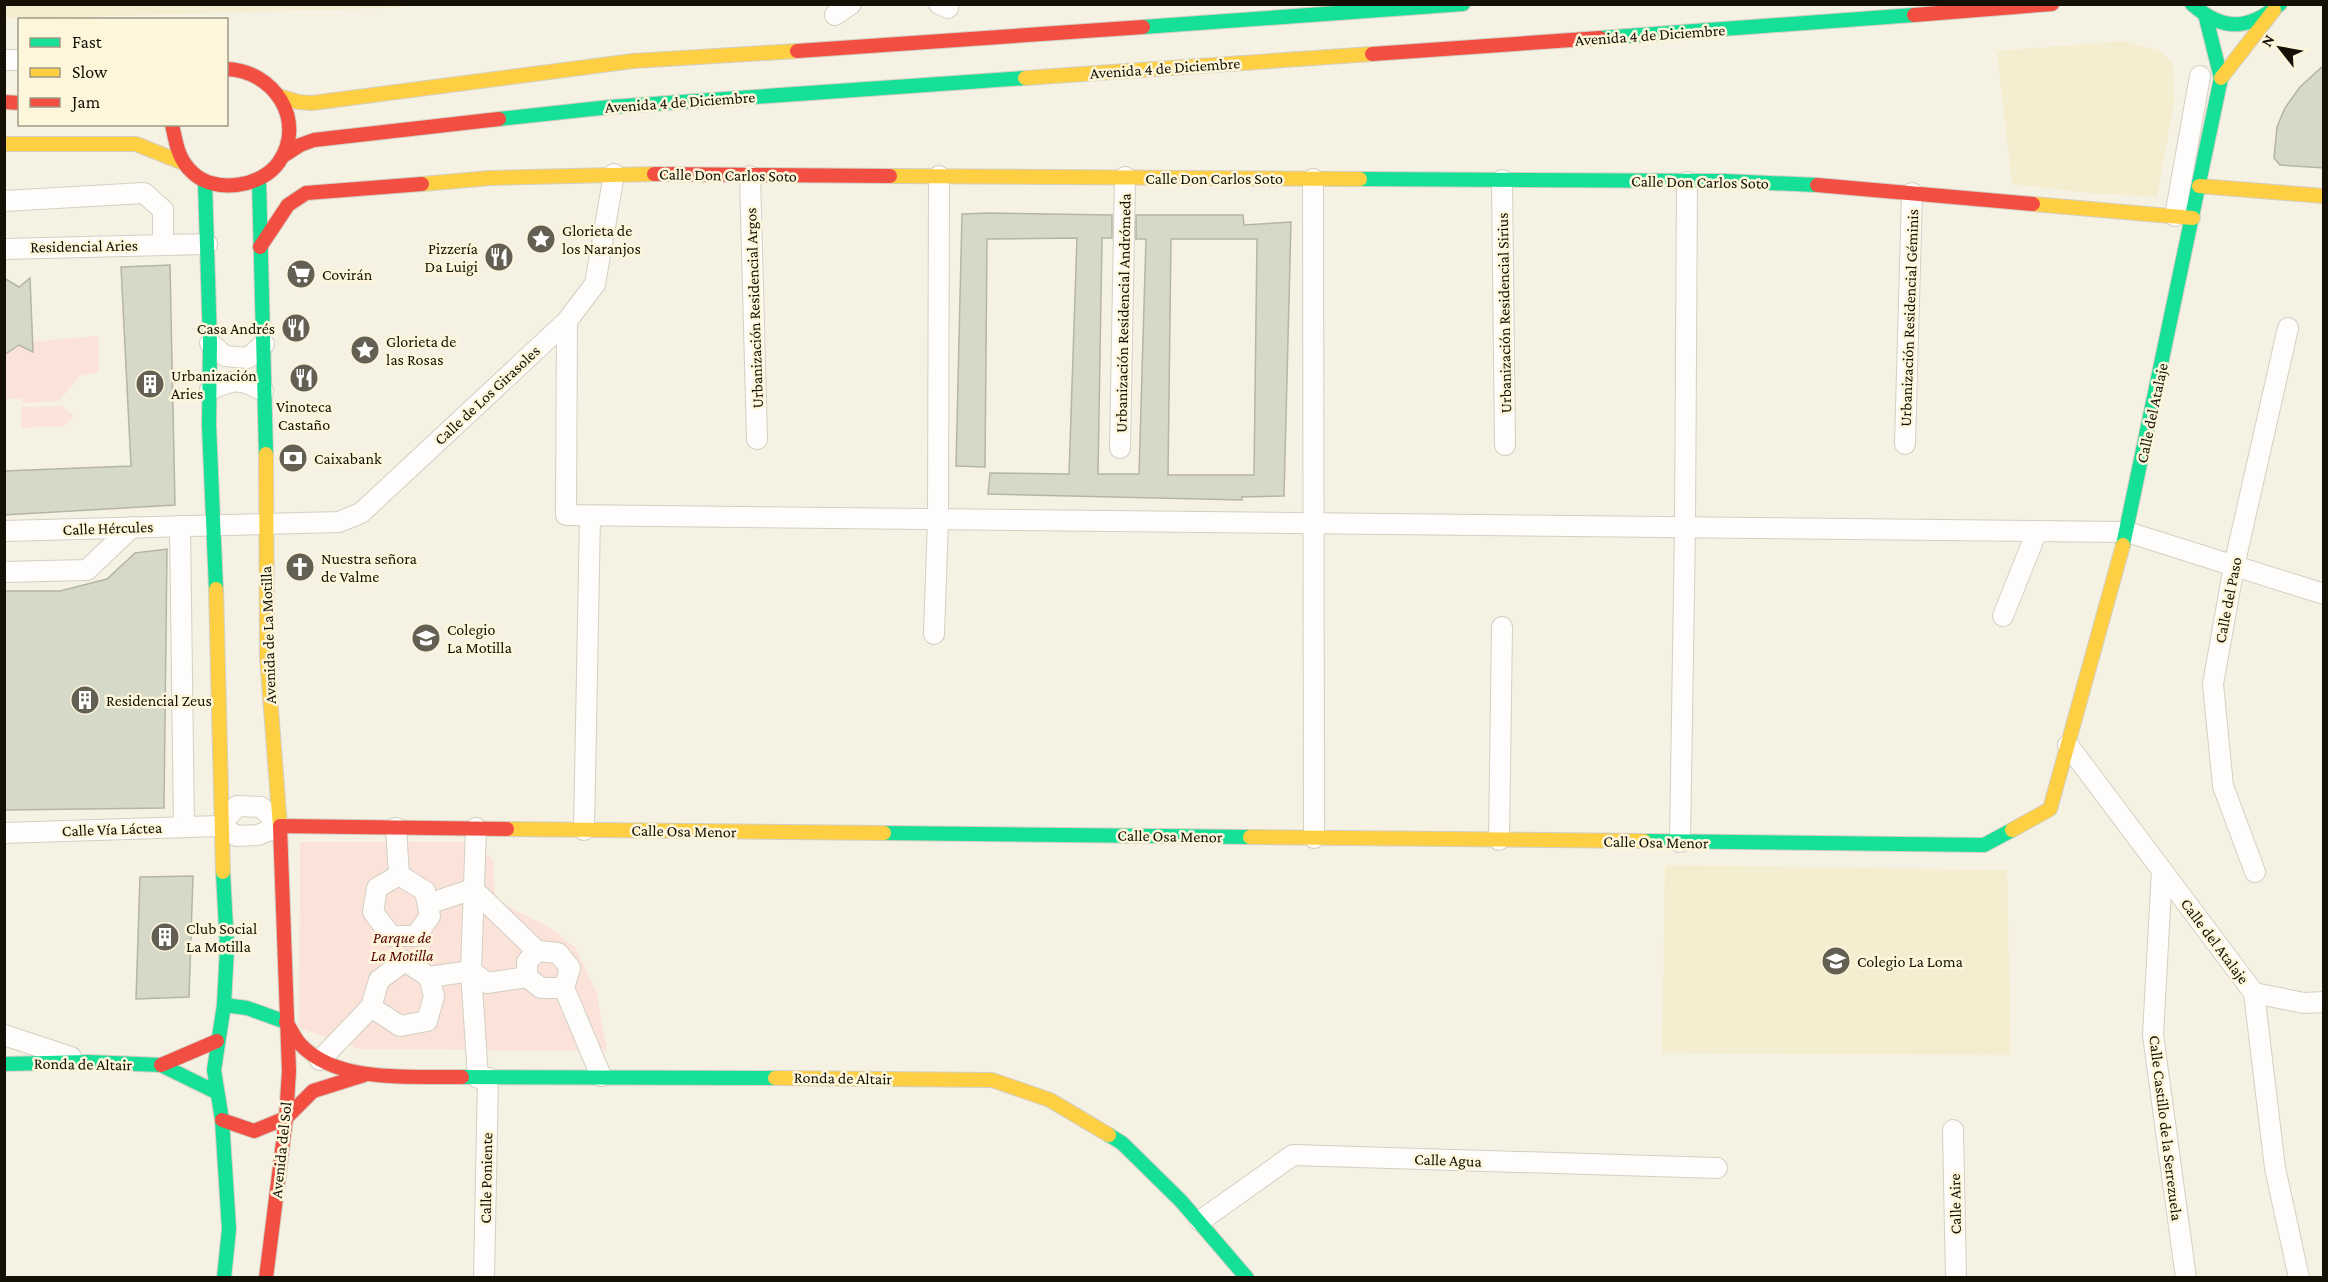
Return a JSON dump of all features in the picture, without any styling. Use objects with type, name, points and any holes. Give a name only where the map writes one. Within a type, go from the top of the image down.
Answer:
[{"type":"street","points":[[228,69],[238,68],[255,73],[282,97],[312,103],[469,80],[633,62],[1463,4]]},
{"type":"street","name":"Avenida 4 de Diciembre","points":[[283,156],[300,145],[314,140],[610,107],[1811,24],[2052,4]]},
{"type":"street","points":[[2175,5],[2192,5],[2206,18],[2223,24],[2241,26],[2259,21],[2277,7]]},
{"type":"street","name":"Calle del Atalaje","points":[[2221,78],[2277,7]]},
{"type":"street","name":"Calle del Atalaje","points":[[2050,808],[2127,532],[2184,217],[2199,186],[2221,78],[2206,18]]},
{"type":"street","points":[[2184,217],[2200,76]]},
{"type":"street","points":[[4,144],[136,144],[181,162],[205,182],[223,187],[241,186],[259,180],[272,170],[283,156],[291,130],[282,97]]},
{"type":"street","points":[[172,126],[175,145],[181,162]]},
{"type":"street","name":"Calle Don Carlos Soto","points":[[260,247],[288,205],[306,193],[490,178],[614,174],[1724,181],[1805,184],[2184,217]]},
{"type":"street","name":"Calle de Los Girasoles","points":[[212,525],[339,522],[361,513],[567,321],[595,284],[614,174]]},
{"type":"street","name":"Urbanización Residencial Argos","points":[[750,176],[757,439]]},
{"type":"street","points":[[934,634],[938,519],[939,176]]},
{"type":"street","name":"Urbanización Residencial Andrómeda","points":[[1120,448],[1125,177]]},
{"type":"street","points":[[1313,179],[1314,838]]},
{"type":"street","name":"Avenida de La Motilla","points":[[259,180],[268,525],[267,656],[280,826],[286,1022]]},
{"type":"street","name":"Urbanización Residencial Sirius","points":[[1502,180],[1505,445]]},
{"type":"street","points":[[205,182],[220,826],[227,947],[225,1005],[217,1041],[214,1070],[222,1120],[229,1229],[224,1278]]},
{"type":"street","points":[[1680,842],[1687,182]]},
{"type":"street","points":[[2199,186],[2324,196]]},
{"type":"street","name":"Urbanización Residencial Géminis","points":[[1905,444],[1912,193]]},
{"type":"street","points":[[4,201],[144,194],[163,210],[163,244]]},
{"type":"street","name":"Residencial Aries","points":[[4,249],[207,244]]},
{"type":"street","points":[[567,321],[566,515],[2127,532],[2318,593]]},
{"type":"street","name":"Calle del Paso","points":[[2255,872],[2223,786],[2212,684],[2234,566],[2288,328]]},
{"type":"street","points":[[210,343],[225,356],[248,358],[264,344]]},
{"type":"street","points":[[210,390],[228,381],[249,382],[263,391]]},
{"type":"street","points":[[584,830],[590,516]]},
{"type":"street","name":"Calle Hércules","points":[[4,531],[212,525]]},
{"type":"street","points":[[180,526],[184,828]]},
{"type":"street","points":[[4,572],[87,570],[132,528]]},
{"type":"street","points":[[2003,616],[2037,531]]},
{"type":"street","points":[[1499,840],[1502,627]]},
{"type":"street","name":"Calle del Atalaje","points":[[2068,745],[2254,993],[2275,1168],[2299,1278]]},
{"type":"street","points":[[237,806],[261,807],[280,826],[258,835],[237,836],[220,826],[237,806]]},
{"type":"street","name":"Calle Osa Menor","points":[[280,826],[1984,845],[2050,808]]},
{"type":"street","name":"Calle Vía Láctea","points":[[4,832],[220,826]]},
{"type":"street","points":[[396,828],[399,875]]},
{"type":"street","name":"Calle Poniente","points":[[476,828],[471,971],[483,1078],[484,1278]]},
{"type":"street","name":"Calle Castillo de la Serrezuela","points":[[2162,870],[2153,1035],[2186,1278]]},
{"type":"street","points":[[399,875],[425,891],[430,916],[416,936],[391,936],[373,912],[377,888],[399,875]]},
{"type":"street","points":[[428,904],[473,889],[537,951],[558,953],[570,968],[564,988],[601,1076]]},
{"type":"street","points":[[405,936],[405,961]]},
{"type":"street","points":[[527,977],[527,962],[537,951]]},
{"type":"street","points":[[405,961],[429,976],[471,971],[487,983],[527,977],[541,988],[564,988]]},
{"type":"street","points":[[320,1060],[371,1007],[379,980],[405,961]]},
{"type":"street","points":[[371,1007],[400,1026],[428,1021],[434,996],[429,976]]},
{"type":"street","points":[[2254,993],[2304,1003],[2324,1002]]},
{"type":"street","points":[[225,1005],[247,1008],[286,1022]]},
{"type":"street","name":"Ronda de Altair","points":[[286,1022],[301,1045],[320,1060],[364,1075],[483,1078],[601,1076],[992,1080],[1050,1100],[1122,1143],[1200,1221],[1247,1278]]},
{"type":"street","name":"Avenida del Sol","points":[[266,1278],[286,1118],[289,1071],[286,1022]]},
{"type":"street","points":[[4,1035],[88,1062]]},
{"type":"street","name":"Ronda de Altair","points":[[161,1065],[217,1041]]},
{"type":"street","name":"Ronda de Altair","points":[[4,1064],[88,1062],[161,1065],[216,1092]]},
{"type":"street","name":"Ronda de Altair","points":[[286,1118],[313,1091],[364,1075]]},
{"type":"street","points":[[222,1120],[254,1131],[286,1118]]},
{"type":"street","name":"Calle Aire","points":[[1953,1130],[1956,1278]]},
{"type":"street","name":"Calle Agua","points":[[1200,1221],[1293,1155],[1717,1168]]},
{"type":"shaded area","points":[[5,4],[418,5],[389,8],[5,19]]},
{"type":"shaded area","points":[[2123,41],[2158,50],[2173,64],[2174,102],[2157,197],[2088,193],[2012,184],[1997,51]]},
{"type":"shaded area","name":"Colegio La Loma","points":[[1665,865],[2007,870],[2011,1055],[1662,1053]]},
{"type":"green space","points":[[98,336],[99,372],[80,376],[59,401],[23,403],[22,399],[11,398],[5,401],[5,344]]},
{"type":"green space","points":[[62,406],[74,416],[64,426],[22,428],[21,407]]},
{"type":"green space","name":"Parque de La Motilla","points":[[300,842],[468,842],[493,859],[495,900],[548,926],[576,948],[597,994],[607,1051],[360,1049],[299,1028]]},
{"type":"building","points":[[2324,65],[2324,168],[2280,165],[2274,158],[2277,127],[2285,108],[2300,87]]},
{"type":"building","points":[[962,214],[1112,215],[1112,238],[1102,238],[1098,474],[1139,474],[1146,239],[1136,239],[1136,215],[1243,215],[1244,225],[1291,222],[1284,496],[1242,497],[1242,500],[988,494],[990,473],[1069,474],[1077,238],[987,239],[985,467],[956,466]],"holes":[[[1171,239],[1257,239],[1254,475],[1168,475]]]},
{"type":"building","name":"Urbanización Aries","points":[[170,265],[175,505],[4,515],[4,471],[131,466],[121,267]]},
{"type":"building","points":[[4,278],[19,287],[30,278],[33,352],[19,345],[4,355]]},
{"type":"building","name":"Residencial Zeus","points":[[167,549],[164,808],[4,810],[4,591],[60,591],[107,579],[135,553]]},
{"type":"building","name":"Club Social La Motilla","points":[[193,876],[189,997],[136,999],[140,877]]},
{"type":"traffic: fast","points":[[1143,27],[1463,4]]},
{"type":"traffic: fast","points":[[2192,4],[2214,19],[2236,24],[2258,19],[2280,4]]},
{"type":"traffic: fast","points":[[1600,38],[1914,15]]},
{"type":"traffic: fast","points":[[2123,545],[2221,78],[2206,18]]},
{"type":"traffic: fast","points":[[499,119],[610,107],[1025,78]]},
{"type":"traffic: fast","points":[[1360,179],[1724,181],[1817,185]]},
{"type":"traffic: fast","points":[[259,180],[266,454]]},
{"type":"traffic: fast","points":[[205,182],[210,343],[209,425],[216,589]]},
{"type":"traffic: fast","points":[[1644,841],[1984,845],[2012,830]]},
{"type":"traffic: fast","points":[[884,833],[1250,837]]},
{"type":"traffic: fast","points":[[223,872],[227,947],[224,1005],[214,1070],[222,1120],[229,1229],[224,1278]]},
{"type":"traffic: fast","points":[[224,1005],[247,1008],[286,1022]]},
{"type":"traffic: fast","points":[[4,1064],[88,1062],[161,1065],[216,1092]]},
{"type":"traffic: fast","points":[[462,1077],[775,1078]]},
{"type":"traffic: fast","points":[[1109,1135],[1122,1143],[1181,1201],[1247,1278]]},
{"type":"traffic: slow","points":[[2221,78],[2274,10]]},
{"type":"traffic: slow","points":[[282,97],[312,103],[633,61],[797,51]]},
{"type":"traffic: slow","points":[[1025,78],[1372,54]]},
{"type":"traffic: slow","points":[[4,144],[136,144],[181,162]]},
{"type":"traffic: slow","points":[[422,184],[490,178],[654,174]]},
{"type":"traffic: slow","points":[[890,176],[1360,179]]},
{"type":"traffic: slow","points":[[2199,186],[2324,196]]},
{"type":"traffic: slow","points":[[2033,204],[2193,218]]},
{"type":"traffic: slow","points":[[266,454],[267,656],[280,827]]},
{"type":"traffic: slow","points":[[2012,830],[2050,809],[2123,545]]},
{"type":"traffic: slow","points":[[216,589],[223,872]]},
{"type":"traffic: slow","points":[[507,829],[884,833]]},
{"type":"traffic: slow","points":[[1250,837],[1644,841]]},
{"type":"traffic: slow","points":[[775,1078],[992,1080],[1050,1100],[1109,1135]]},
{"type":"traffic: jam","points":[[1914,15],[2052,4]]},
{"type":"traffic: jam","points":[[797,51],[1143,27]]},
{"type":"traffic: jam","points":[[1372,54],[1600,38]]},
{"type":"traffic: jam","points":[[172,126],[176,144],[184,163],[202,180],[213,184],[238,185],[250,182],[271,171],[279,162],[287,146],[289,130],[287,115],[281,100],[258,78],[228,69]]},
{"type":"traffic: jam","points":[[4,102],[18,103]]},
{"type":"traffic: jam","points":[[283,156],[300,145],[314,140],[499,119]]},
{"type":"traffic: jam","points":[[654,174],[890,176]]},
{"type":"traffic: jam","points":[[260,247],[288,205],[306,193],[422,184]]},
{"type":"traffic: jam","points":[[1817,185],[2033,204]]},
{"type":"traffic: jam","points":[[280,826],[507,829]]},
{"type":"traffic: jam","points":[[266,1278],[286,1118],[289,1071],[280,827]]},
{"type":"traffic: jam","points":[[286,1022],[301,1045],[317,1058],[335,1066],[355,1072],[399,1077],[462,1077]]},
{"type":"traffic: jam","points":[[161,1065],[217,1041]]},
{"type":"traffic: jam","points":[[222,1120],[254,1131],[286,1118],[313,1091],[364,1075]]},
{"type":"place","name":"Glorieta de los Naranjos","points":[[541,239]]},
{"type":"place","name":"Pizzería Da Luigi","points":[[499,257]]},
{"type":"place","name":"Covirán","points":[[301,274]]},
{"type":"place","name":"Casa Andrés","points":[[296,328]]},
{"type":"place","name":"Glorieta de las Rosas","points":[[365,350]]},
{"type":"place","name":"Vinoteca Castaño","points":[[304,378]]},
{"type":"place","name":"Urbanización Aries","points":[[150,384]]},
{"type":"place","name":"Caixabank","points":[[293,458]]},
{"type":"place","name":"Nuestra señora de Valme","points":[[300,567]]},
{"type":"place","name":"Colegio La Motilla","points":[[426,638]]},
{"type":"place","name":"Residencial Zeus","points":[[85,700]]},
{"type":"place","name":"Club Social La Motilla","points":[[165,937]]},
{"type":"place","name":"Colegio La Loma","points":[[1836,961]]}]
